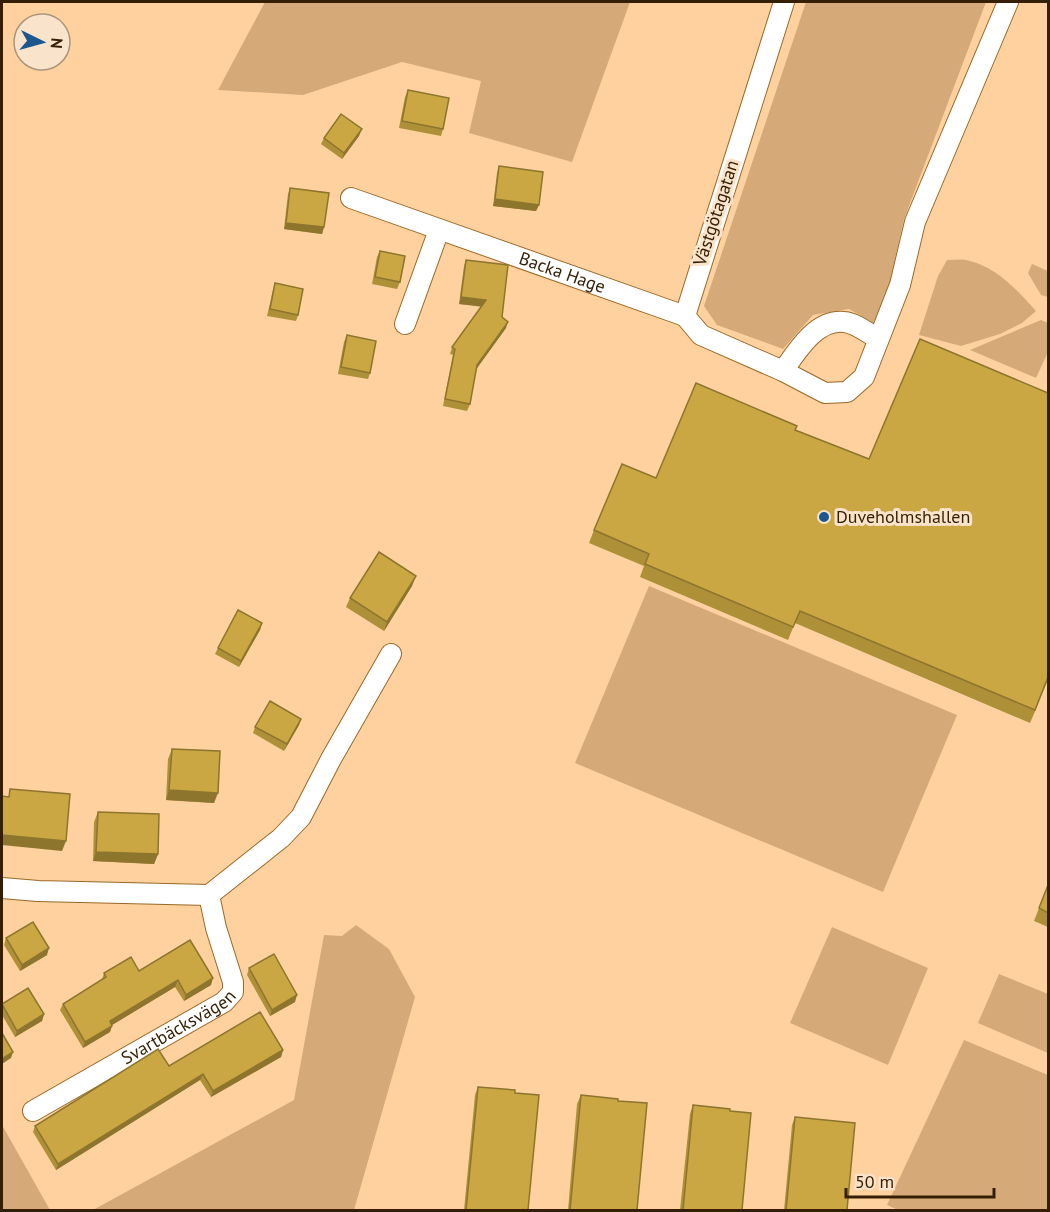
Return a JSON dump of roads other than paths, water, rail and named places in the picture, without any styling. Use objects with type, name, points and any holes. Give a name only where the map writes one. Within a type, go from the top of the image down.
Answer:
[{"type":"street","name":"Västgötagatan","points":[[685,316],[703,252],[784,2]]},
{"type":"street","points":[[685,316],[701,334],[783,371],[825,393],[847,392],[864,376],[900,285],[915,222],[1008,2]]},
{"type":"street","name":"Backa Hage","points":[[351,198],[685,316]]},
{"type":"street","points":[[405,324],[439,230]]},
{"type":"street","points":[[783,371],[812,333],[828,324],[844,322],[857,326],[878,339]]},
{"type":"street","points":[[2,888],[209,895],[281,838],[302,817],[331,759],[391,654]]},
{"type":"street","name":"Svartbäcksvägen","points":[[33,1110],[224,1002],[233,992],[233,982],[216,928],[209,895]]},
{"type":"place","name":"Duveholmshallen","points":[[824,517]]}]
